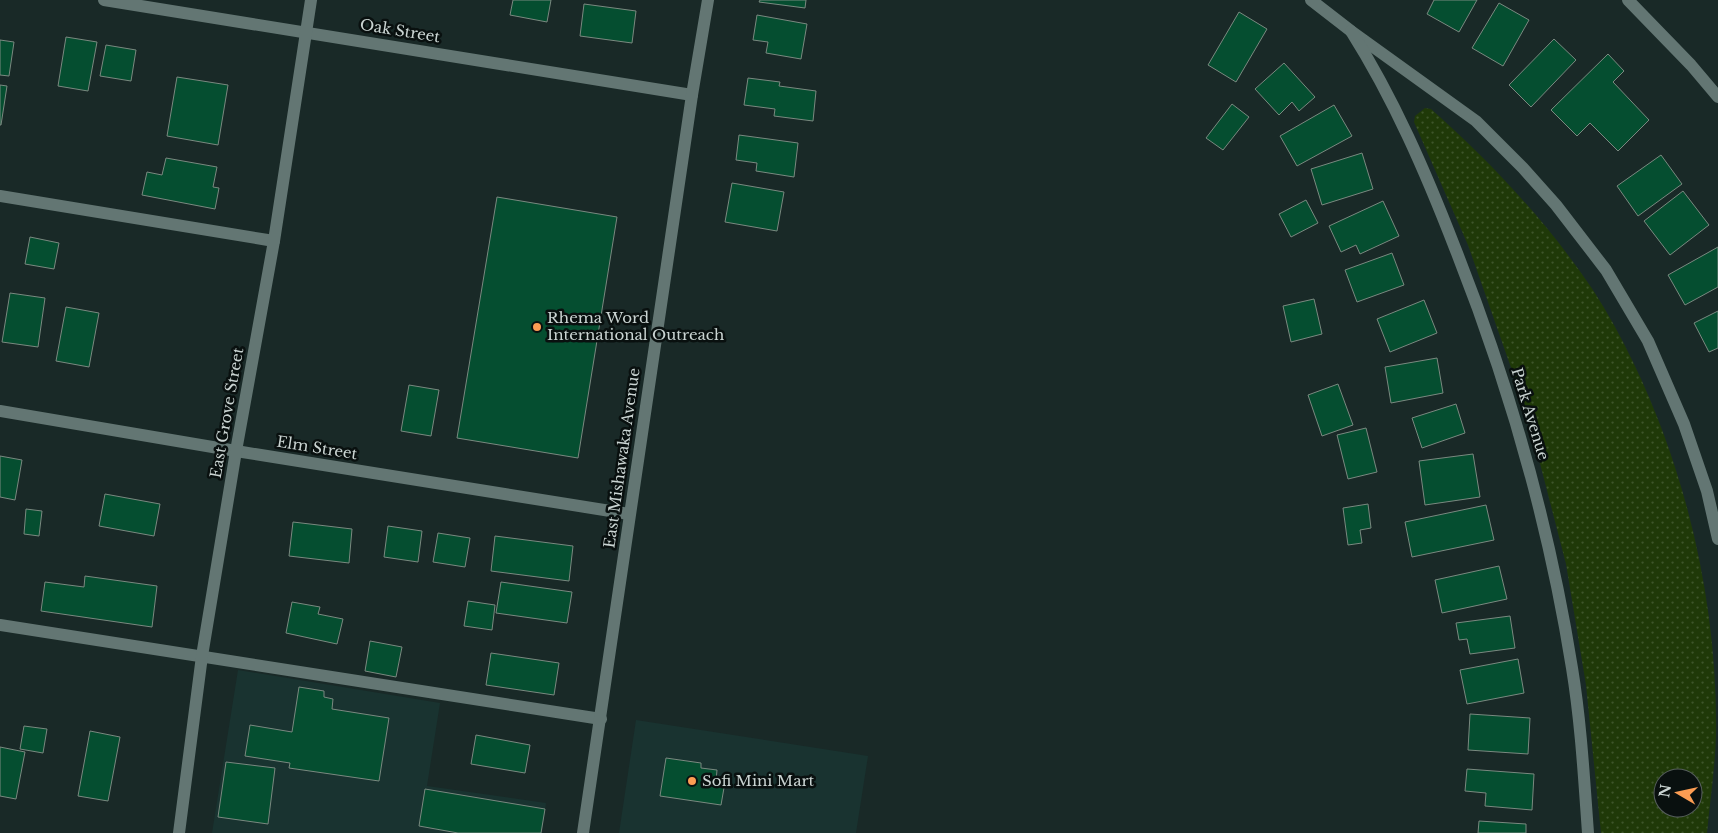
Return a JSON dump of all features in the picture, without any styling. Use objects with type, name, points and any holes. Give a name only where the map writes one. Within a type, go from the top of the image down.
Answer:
[{"type":"street","name":"Oak Street","points":[[104,0],[692,95]]},
{"type":"street","name":"East Grove Street","points":[[179,833],[202,656],[274,241],[311,0]]},
{"type":"street","name":"East Mishawaka Avenue","points":[[583,833],[629,514],[708,0]]},
{"type":"street","name":"Park Avenue","points":[[1311,0],[1476,121],[1523,168],[1556,205],[1606,270],[1648,341],[1684,424],[1707,491],[1718,539]]},
{"type":"street","points":[[1628,0],[1691,65],[1718,98]]},
{"type":"street","name":"Park Avenue","points":[[1351,31],[1372,64],[1396,110],[1435,198],[1476,300],[1513,411],[1538,499],[1572,668],[1583,753],[1588,833]]},
{"type":"street","points":[[0,196],[274,241]]},
{"type":"street","name":"Elm Street","points":[[0,411],[236,452],[629,514]]},
{"type":"street","points":[[0,625],[600,719]]},
{"type":"shaded area","points":[[238,670],[440,703],[427,786],[546,803],[542,833],[212,833]]},
{"type":"shaded area","points":[[636,720],[868,756],[856,833],[619,833]]},
{"type":"green space","points":[[1425,108],[1431,109],[1476,150],[1538,217],[1604,307],[1652,405],[1684,497],[1696,544],[1712,640],[1716,736],[1707,833],[1601,833],[1586,685],[1566,564],[1527,413],[1468,245],[1414,122],[1415,116]]},
{"type":"building","points":[[513,0],[551,0],[547,22],[510,15]]},
{"type":"building","points":[[760,0],[806,0],[805,8],[759,2]]},
{"type":"building","points":[[1434,0],[1477,0],[1459,32],[1427,14]]},
{"type":"building","points":[[1499,3],[1529,20],[1503,66],[1472,48]]},
{"type":"building","points":[[584,4],[636,11],[632,43],[580,36]]},
{"type":"building","points":[[1239,12],[1267,29],[1236,82],[1208,65]]},
{"type":"building","points":[[757,15],[807,24],[801,59],[766,53],[768,42],[753,40]]},
{"type":"building","points":[[66,37],[97,42],[88,91],[58,86]]},
{"type":"building","points":[[1554,39],[1576,60],[1531,107],[1509,85]]},
{"type":"building","points":[[0,40],[14,42],[9,76],[0,75]]},
{"type":"building","points":[[106,45],[136,50],[131,81],[100,76]]},
{"type":"building","points":[[1608,54],[1624,71],[1613,82],[1649,120],[1618,151],[1590,123],[1577,136],[1551,110]]},
{"type":"building","points":[[1284,63],[1315,97],[1299,111],[1292,102],[1279,115],[1255,89]]},
{"type":"building","points":[[177,77],[228,85],[218,145],[167,136]]},
{"type":"building","points":[[748,78],[780,82],[779,86],[816,91],[813,121],[774,116],[775,109],[744,105]]},
{"type":"building","points":[[0,85],[7,86],[1,125],[0,125]]},
{"type":"building","points":[[1232,104],[1249,117],[1223,150],[1206,138]]},
{"type":"building","points":[[1334,105],[1352,136],[1297,166],[1280,136]]},
{"type":"building","points":[[739,135],[798,143],[794,177],[756,171],[757,163],[736,160]]},
{"type":"building","points":[[1362,153],[1373,189],[1322,205],[1311,169]]},
{"type":"building","points":[[1661,155],[1682,184],[1638,216],[1617,186]]},
{"type":"building","points":[[166,158],[217,167],[213,187],[219,188],[215,209],[142,195],[147,172],[162,175]]},
{"type":"building","points":[[732,183],[784,192],[777,231],[725,222]]},
{"type":"building","points":[[1683,191],[1709,225],[1670,255],[1644,221]]},
{"type":"building","name":"Rhema Word International Outreach","points":[[497,197],[617,217],[578,458],[457,438]]},
{"type":"building","points":[[1306,200],[1318,223],[1291,237],[1279,214]]},
{"type":"building","points":[[1383,201],[1399,236],[1360,254],[1356,245],[1341,252],[1329,226]]},
{"type":"building","points":[[30,237],[59,243],[54,269],[25,264]]},
{"type":"building","points":[[1718,247],[1718,287],[1685,305],[1668,275]]},
{"type":"building","points":[[1392,253],[1404,285],[1357,302],[1345,270]]},
{"type":"building","points":[[10,293],[45,298],[38,347],[2,342]]},
{"type":"building","points":[[1314,299],[1322,334],[1291,342],[1283,306]]},
{"type":"building","points":[[1424,300],[1437,333],[1390,352],[1377,319]]},
{"type":"building","points":[[66,307],[99,313],[89,367],[56,361]]},
{"type":"building","points":[[1718,311],[1718,348],[1709,352],[1694,323]]},
{"type":"building","points":[[1437,358],[1443,393],[1391,403],[1385,367]]},
{"type":"building","points":[[1338,384],[1353,425],[1322,436],[1308,395]]},
{"type":"building","points":[[409,385],[439,390],[431,436],[401,431]]},
{"type":"building","points":[[1456,404],[1465,433],[1422,448],[1412,418]]},
{"type":"building","points":[[1366,428],[1377,472],[1348,479],[1337,435]]},
{"type":"building","points":[[1473,454],[1480,497],[1425,505],[1419,461]]},
{"type":"building","points":[[0,456],[22,460],[15,500],[0,497]]},
{"type":"building","points":[[105,494],[160,504],[154,536],[99,526]]},
{"type":"building","points":[[1368,504],[1371,528],[1360,530],[1362,543],[1348,545],[1343,508]]},
{"type":"building","points":[[1486,505],[1494,540],[1412,557],[1405,522]]},
{"type":"building","points":[[26,509],[42,511],[39,536],[24,534]]},
{"type":"building","points":[[293,522],[352,529],[349,563],[289,556]]},
{"type":"building","points":[[388,526],[422,531],[418,562],[384,557]]},
{"type":"building","points":[[438,533],[470,538],[465,567],[433,562]]},
{"type":"building","points":[[495,536],[573,546],[569,581],[491,571]]},
{"type":"building","points":[[1499,566],[1507,599],[1442,613],[1435,580]]},
{"type":"building","points":[[85,576],[157,586],[152,627],[41,611],[45,582],[84,587]]},
{"type":"building","points":[[501,582],[572,592],[567,623],[496,613]]},
{"type":"building","points":[[468,601],[495,605],[492,630],[464,626]]},
{"type":"building","points":[[292,602],[320,607],[318,614],[343,619],[337,644],[286,633]]},
{"type":"building","points":[[1510,616],[1515,648],[1470,654],[1467,639],[1459,640],[1456,623]]},
{"type":"building","points":[[370,641],[402,647],[396,677],[365,671]]},
{"type":"building","points":[[491,653],[559,663],[554,695],[486,685]]},
{"type":"building","points":[[1518,659],[1524,693],[1467,704],[1460,670]]},
{"type":"building","points":[[299,687],[324,691],[324,697],[333,699],[332,709],[389,718],[379,781],[289,768],[290,763],[245,756],[250,725],[292,732]]},
{"type":"building","points":[[1470,714],[1530,718],[1528,754],[1468,750]]},
{"type":"building","points":[[24,726],[47,729],[43,753],[20,749]]},
{"type":"building","points":[[90,731],[120,737],[108,801],[78,796]]},
{"type":"building","points":[[476,735],[530,745],[525,773],[471,764]]},
{"type":"building","points":[[0,747],[25,752],[16,799],[0,796]]},
{"type":"building","name":"Sofi Mini Mart","points":[[666,758],[701,763],[701,768],[717,770],[716,781],[725,782],[721,805],[660,796]]},
{"type":"building","points":[[226,762],[275,768],[268,824],[218,817]]},
{"type":"building","points":[[1467,769],[1534,774],[1532,810],[1485,806],[1486,793],[1465,791]]},
{"type":"building","points":[[425,789],[545,809],[541,833],[458,833],[419,826]]},
{"type":"building","points":[[1479,821],[1526,824],[1526,833],[1478,833]]},
{"type":"place","name":"Rhema Word International Outreach","points":[[537,327]]},
{"type":"place","name":"Sofi Mini Mart","points":[[692,781]]}]
